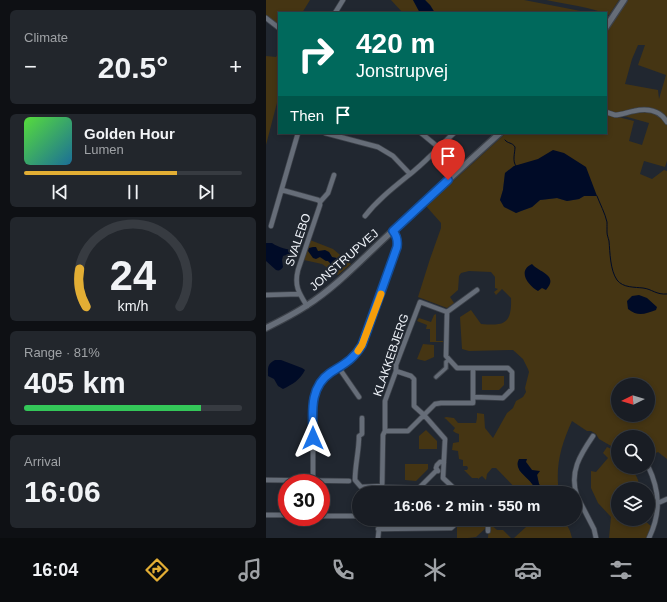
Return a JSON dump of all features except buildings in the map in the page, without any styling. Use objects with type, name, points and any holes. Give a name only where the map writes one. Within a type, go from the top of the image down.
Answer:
[{"type":"street","points":[[336,12],[342,0]]},
{"type":"street","points":[[607,25],[624,0]]},
{"type":"street","points":[[266,18],[278,27]]},
{"type":"street","points":[[607,112],[615,115],[635,111],[652,111],[660,113],[664,116],[667,122]]},
{"type":"street","points":[[271,226],[298,134]]},
{"type":"street","points":[[330,134],[378,147],[393,156],[410,174]]},
{"type":"street","points":[[422,134],[461,167]]},
{"type":"street","points":[[365,216],[372,206],[410,174],[453,134]]},
{"type":"street","name":"JONSTRUPVEJ","points":[[266,328],[307,306],[334,286],[461,167],[499,134]]},
{"type":"street","name":"SVALEBO","points":[[307,306],[299,294],[296,277],[320,202],[328,193],[334,175]]},
{"type":"street","name":"SVALEBO","points":[[282,190],[318,200],[320,202]]},
{"type":"street","points":[[313,474],[315,394],[320,382],[350,361],[362,345],[397,247],[397,236],[393,231]]},
{"type":"street","points":[[473,397],[503,398],[512,389],[512,372],[508,368],[457,368],[446,356],[447,312],[477,290]]},
{"type":"street","points":[[266,295],[299,294]]},
{"type":"street","name":"KLAKKEBJERG","points":[[382,486],[385,401],[396,371],[396,365],[420,302],[447,312]]},
{"type":"street","points":[[436,377],[446,367],[446,362],[450,361]]},
{"type":"street","points":[[339,368],[359,397]]},
{"type":"street","points":[[385,431],[408,431],[435,404],[473,403],[473,368]]},
{"type":"street","points":[[396,371],[411,376],[414,380],[414,406],[445,439],[443,478],[452,486]]},
{"type":"street","points":[[360,486],[355,480],[357,454],[359,450],[359,436],[362,434],[362,418]]},
{"type":"street","points":[[593,436],[579,457],[575,469],[574,480],[577,496],[594,529],[596,538]]},
{"type":"street","points":[[422,486],[437,470],[437,465],[440,462],[444,462]]},
{"type":"street","points":[[437,470],[444,472]]},
{"type":"street","points":[[649,538],[657,513],[658,503],[657,490],[652,474]]},
{"type":"street","points":[[266,480],[278,480]]},
{"type":"street","points":[[330,481],[349,481]]},
{"type":"street","points":[[658,503],[667,499]]},
{"type":"street","points":[[266,515],[278,515]]},
{"type":"street","points":[[330,516],[352,516]]},
{"type":"street","points":[[378,538],[379,526]]},
{"type":"street","points":[[378,529],[450,528],[452,526]]},
{"type":"street","points":[[488,526],[488,531]]},
{"type":"shaded area","points":[[266,0],[310,0],[303,12],[278,12],[278,25],[266,17]]},
{"type":"shaded area","points":[[391,0],[413,0],[419,12],[402,12]]},
{"type":"shaded area","points":[[425,0],[524,0],[586,12],[434,12]]},
{"type":"shaded area","points":[[546,0],[619,0],[609,15],[607,12]]},
{"type":"shaded area","points":[[625,0],[667,0],[667,161],[665,167],[644,161],[640,174],[652,179],[664,170],[667,171],[667,459],[658,452],[655,454],[655,430],[611,430],[611,446],[599,439],[596,434],[591,431],[587,431],[572,421],[562,447],[558,465],[558,486],[540,486],[537,474],[526,462],[519,470],[534,486],[513,486],[496,468],[492,468],[487,474],[486,480],[482,476],[478,479],[472,478],[464,470],[467,470],[468,468],[467,466],[463,466],[463,460],[459,459],[458,451],[452,450],[453,443],[459,442],[459,434],[453,431],[455,428],[444,418],[454,418],[458,423],[476,423],[477,413],[484,414],[485,428],[493,438],[507,413],[513,408],[516,401],[523,397],[526,392],[525,388],[529,372],[523,359],[513,350],[469,351],[462,349],[460,317],[471,310],[481,324],[501,324],[505,322],[510,313],[511,298],[502,289],[496,295],[494,292],[498,289],[495,288],[495,277],[491,272],[469,271],[461,273],[459,276],[458,290],[450,297],[454,303],[447,308],[418,297],[441,228],[441,223],[426,206],[505,134],[607,134],[607,114],[634,121],[629,141],[642,145],[649,123],[607,111],[607,29]],"holes":[[[638,45],[645,45],[638,65],[666,75],[659,99],[658,90],[625,84],[632,59]],[[540,161],[597,196],[584,196],[579,199],[567,201],[557,198],[540,200],[532,207],[516,213],[500,200],[505,173],[514,166]]]},
{"type":"shaded area","points":[[278,54],[278,99],[266,145],[266,56],[276,57]]},
{"type":"shaded area","points":[[310,240],[333,249],[351,264],[338,275],[322,264],[304,260]],"holes":[[[308,251],[329,252],[332,257],[337,258],[339,270],[333,270],[328,261]]]},
{"type":"shaded area","points":[[436,314],[436,341],[443,342],[430,342],[430,329],[426,329],[427,325],[417,321],[419,318],[431,322]]},
{"type":"shaded area","points":[[423,344],[434,345],[434,357],[425,361],[417,359]]},
{"type":"shaded area","points":[[482,376],[504,376],[504,385],[499,390],[482,390]]},
{"type":"shaded area","points":[[426,430],[437,441],[437,449],[419,449],[419,436]]},
{"type":"shaded area","points":[[607,447],[611,449],[611,474],[635,474],[639,482],[611,482],[611,517],[598,503],[591,488],[591,471],[596,472],[608,458],[603,453]]},
{"type":"shaded area","points":[[405,464],[428,464],[428,469],[416,481],[405,480]]},
{"type":"shaded area","points":[[611,517],[611,526],[652,527],[647,538],[609,538]]},
{"type":"shaded area","points":[[489,526],[492,526],[497,530],[503,530],[511,538],[488,538]]},
{"type":"shaded area","points":[[568,526],[572,538],[514,538],[526,527]]},
{"type":"shaded area","points":[[457,527],[487,527],[476,537],[457,538]]},
{"type":"water","points":[[413,0],[425,0],[434,12],[419,12]]},
{"type":"water","points":[[553,150],[564,153],[586,167],[597,196],[584,196],[579,199],[567,201],[557,198],[540,200],[532,207],[516,213],[504,207],[500,200],[505,173],[514,166],[538,159]]},
{"type":"water","points":[[266,243],[272,243],[296,252],[283,256],[283,267],[280,270],[276,270],[266,261]]},
{"type":"water","points":[[316,247],[318,251],[325,250],[329,252],[332,257],[337,258],[344,263],[342,268],[337,271],[330,267],[330,263],[328,261],[320,257],[316,259],[313,258],[308,251],[309,248]]},
{"type":"water","points":[[532,264],[549,278],[549,285],[546,290],[542,288],[538,291],[528,282],[525,270]]},
{"type":"water","points":[[639,295],[647,298],[657,307],[656,310],[645,314],[638,314],[628,309],[627,301],[632,296]]},
{"type":"water","points":[[275,360],[281,360],[305,370],[296,381],[283,389],[278,386],[274,379],[268,376],[269,365]]},
{"type":"water","points":[[519,459],[527,459],[526,462],[532,470],[540,471],[537,475],[540,486],[533,486],[521,473],[518,463]]},
{"type":"waterway","points":[[505,140],[513,144],[515,147],[514,159],[516,166]]},
{"type":"waterway","points":[[597,196],[607,222],[610,256],[617,280],[626,286],[646,289],[660,294],[667,294]]},
{"type":"slow traffic","points":[[358,351],[362,345],[381,294]]},
{"type":"route","points":[[313,438],[313,401],[315,394],[320,382],[330,373],[350,361],[362,345],[397,247],[397,236],[393,231],[448,180]]}]
